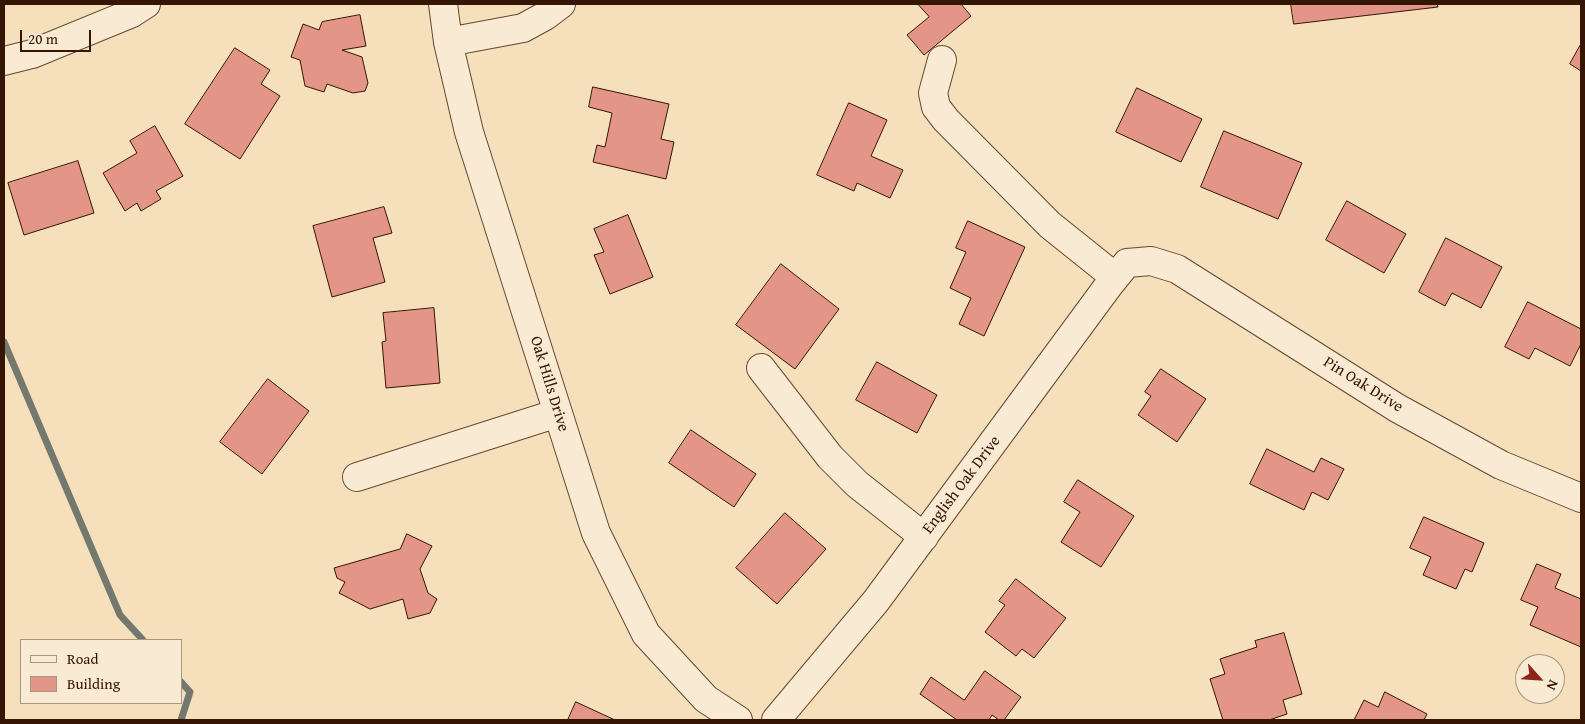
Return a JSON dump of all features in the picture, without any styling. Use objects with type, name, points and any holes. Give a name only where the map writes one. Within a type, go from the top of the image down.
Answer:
[{"type":"street","points":[[4,61],[32,54],[132,13],[146,4]]},
{"type":"street","name":"Oak Hills Drive","points":[[443,4],[448,42],[470,132],[596,532],[646,634],[706,698],[738,720]]},
{"type":"street","points":[[448,42],[523,28],[545,16],[561,4]]},
{"type":"street","points":[[942,60],[933,93],[936,107],[946,120],[1050,225],[1115,278]]},
{"type":"street","name":"English Oak Drive","points":[[776,720],[876,601],[1127,263],[1151,261]]},
{"type":"street","name":"Pin Oak Drive","points":[[1151,261],[1177,268],[1397,408],[1501,466],[1581,498]]},
{"type":"street","points":[[761,368],[830,458],[857,484],[924,537]]},
{"type":"street","points":[[357,477],[558,414]]},
{"type":"building","points":[[918,4],[961,4],[971,16],[924,55],[907,35],[929,17]]},
{"type":"building","points":[[1291,4],[1437,4],[1438,7],[1294,24]]},
{"type":"building","points":[[360,15],[366,46],[342,50],[362,57],[368,83],[365,91],[353,93],[327,84],[324,92],[305,86],[300,60],[291,57],[303,24],[319,30],[322,22]]},
{"type":"building","points":[[1581,44],[1581,71],[1570,64]]},
{"type":"building","points":[[235,48],[270,70],[261,84],[280,96],[240,159],[185,124]]},
{"type":"building","points":[[593,87],[669,104],[661,139],[674,142],[666,179],[593,162],[597,145],[605,147],[612,113],[589,107]]},
{"type":"building","points":[[1137,88],[1202,119],[1181,162],[1116,132]]},
{"type":"building","points":[[849,103],[887,120],[871,156],[903,170],[890,198],[857,183],[854,191],[817,175]]},
{"type":"building","points":[[155,126],[183,176],[156,191],[161,199],[141,211],[137,203],[125,211],[103,173],[137,153],[130,141]]},
{"type":"building","points":[[1224,131],[1302,163],[1278,219],[1201,187]]},
{"type":"building","points":[[78,161],[94,213],[24,235],[8,183]]},
{"type":"building","points":[[1347,201],[1406,234],[1384,273],[1326,240]]},
{"type":"building","points":[[384,207],[392,233],[373,238],[385,282],[332,297],[313,226]]},
{"type":"building","points":[[628,215],[653,277],[610,294],[594,255],[604,252],[594,229]]},
{"type":"building","points":[[968,221],[1025,247],[984,336],[959,324],[971,298],[950,288],[966,252],[956,248]]},
{"type":"building","points":[[1446,238],[1502,267],[1481,308],[1452,293],[1445,306],[1419,292]]},
{"type":"building","points":[[781,264],[839,309],[795,369],[736,325]]},
{"type":"building","points":[[1528,302],[1581,329],[1581,344],[1570,366],[1535,348],[1529,359],[1505,347]]},
{"type":"building","points":[[434,308],[440,383],[386,388],[382,342],[386,341],[383,313]]},
{"type":"building","points":[[877,362],[937,395],[917,433],[856,400]]},
{"type":"building","points":[[1161,369],[1206,399],[1177,442],[1138,415],[1151,396],[1145,392]]},
{"type":"building","points":[[268,379],[309,411],[262,474],[220,442]]},
{"type":"building","points":[[691,430],[756,474],[734,507],[669,463]]},
{"type":"building","points":[[1267,449],[1314,472],[1321,458],[1344,469],[1328,500],[1312,492],[1304,510],[1250,484]]},
{"type":"building","points":[[1078,480],[1134,516],[1101,567],[1061,542],[1080,512],[1064,502]]},
{"type":"building","points":[[785,513],[826,549],[777,604],[736,568]]},
{"type":"building","points":[[1424,517],[1484,543],[1472,572],[1465,569],[1456,589],[1423,575],[1431,557],[1410,548]]},
{"type":"building","points":[[407,534],[432,546],[420,569],[428,593],[437,599],[430,613],[408,619],[403,599],[370,609],[339,593],[345,582],[337,578],[334,568],[400,549]]},
{"type":"building","points":[[1537,564],[1561,574],[1555,588],[1581,599],[1581,647],[1530,625],[1538,607],[1521,600]]},
{"type":"building","points":[[1016,579],[1066,618],[1034,658],[1022,649],[1016,656],[985,632],[1005,605],[999,601]]},
{"type":"building","points":[[1284,633],[1302,694],[1283,700],[1287,714],[1269,720],[1223,720],[1210,679],[1225,674],[1220,659],[1257,647],[1255,641]]},
{"type":"building","points":[[985,671],[1021,697],[1004,720],[999,720],[992,715],[989,720],[957,720],[920,694],[931,677],[964,700]]},
{"type":"building","points":[[1385,692],[1427,714],[1424,720],[1354,720],[1364,700],[1378,707]]},
{"type":"building","points":[[576,702],[615,720],[568,720]]},
{"type":"waterway","points":[[4,342],[120,615],[142,639]]},
{"type":"waterway","points":[[181,720],[190,692],[182,683]]}]
